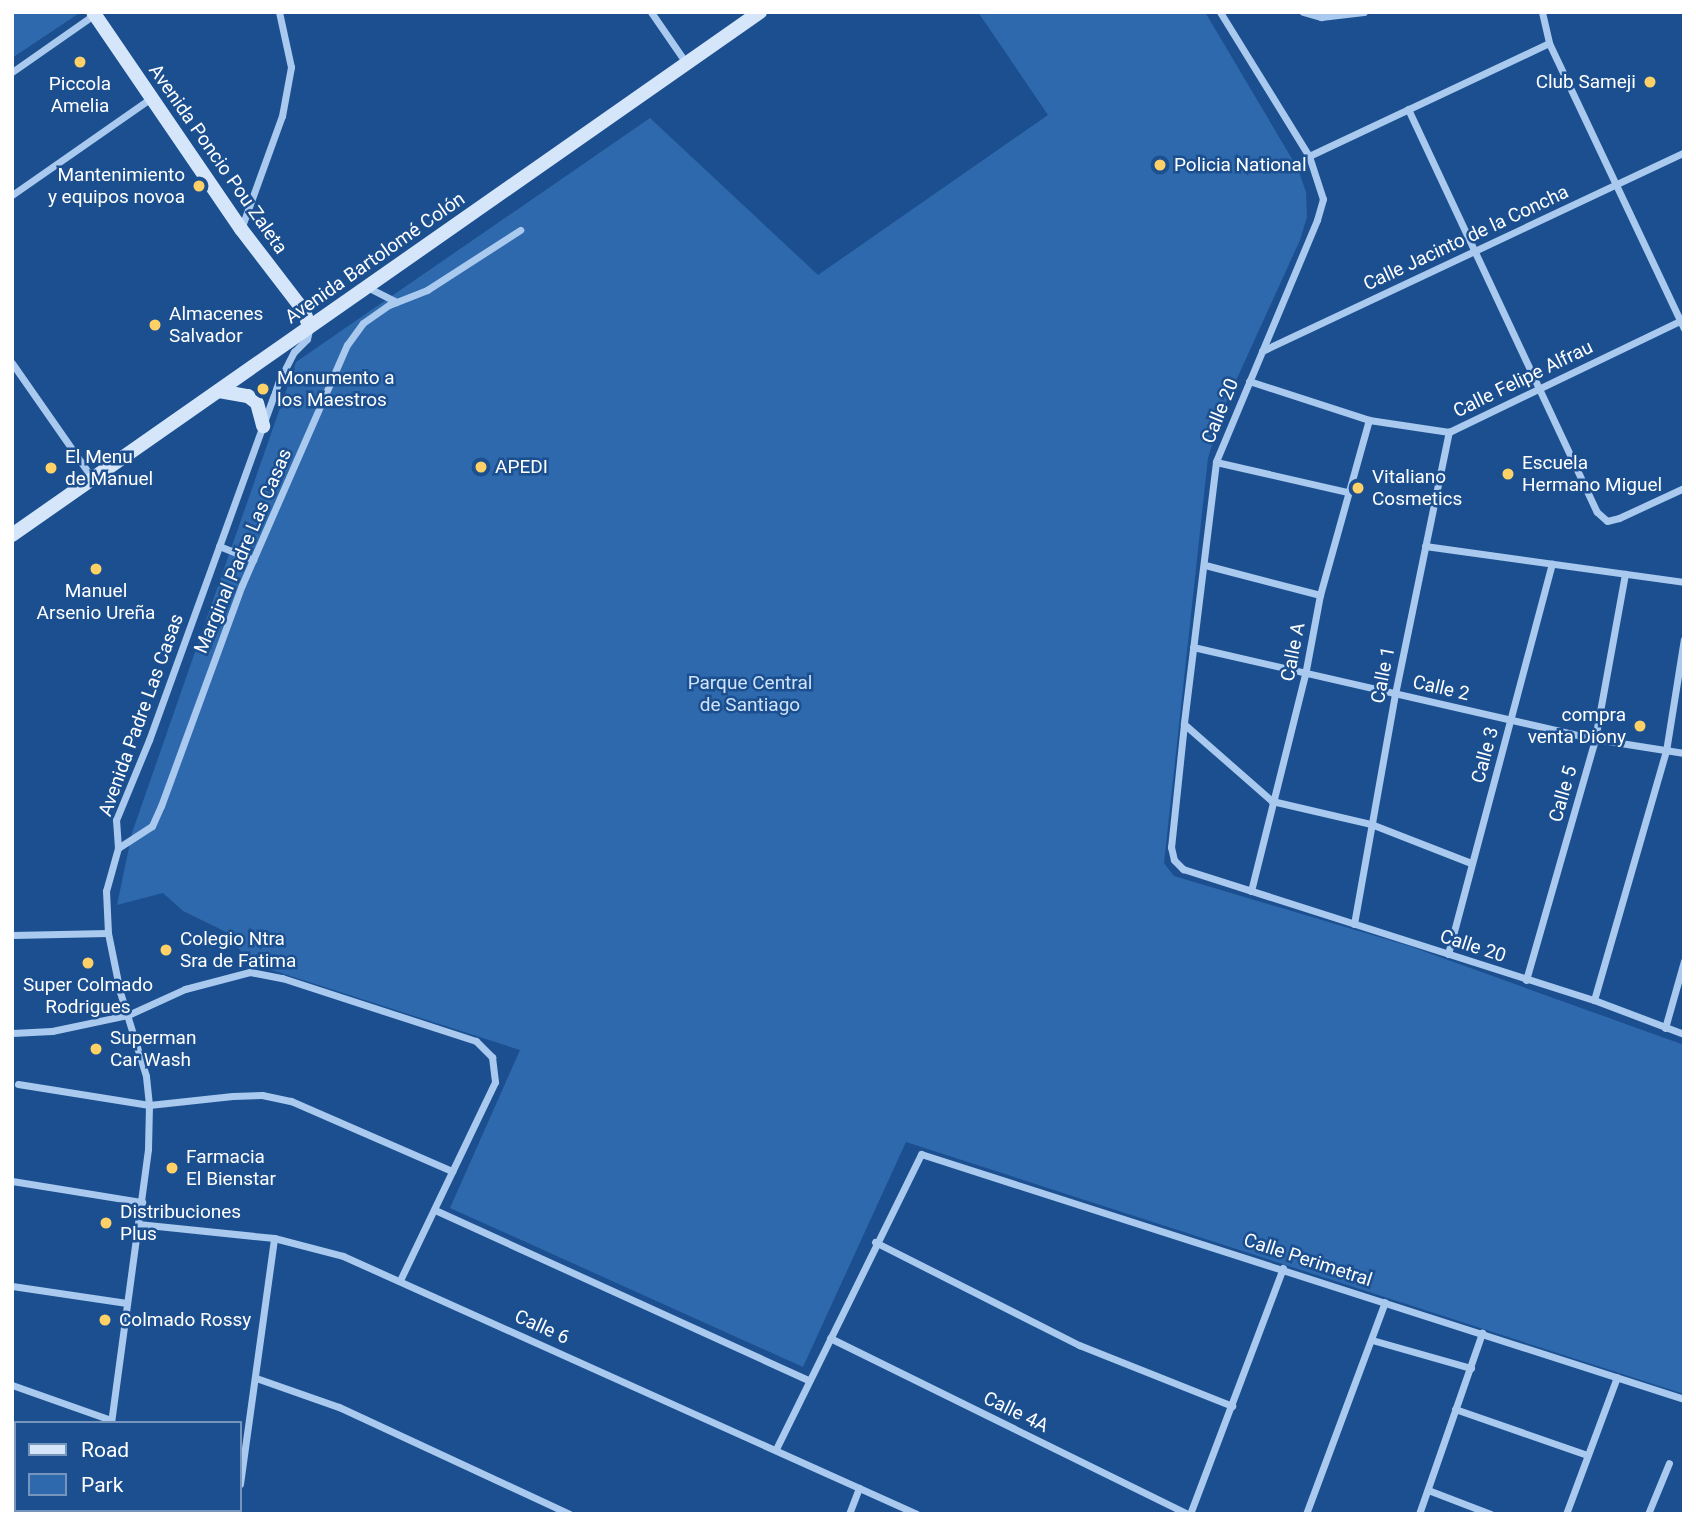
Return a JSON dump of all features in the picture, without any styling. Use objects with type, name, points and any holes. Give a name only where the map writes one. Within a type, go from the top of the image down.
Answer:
[{"type":"main road","name":"Avenida Bartolomé Colón","points":[[12,536],[760,12]]},
{"type":"main road","name":"Avenida Poncio Pou Zaleta","points":[[95,13],[241,229],[304,311],[309,326]]},
{"type":"main road","points":[[219,391],[247,396],[257,403],[263,426]]},
{"type":"street","points":[[241,229],[282,116],[291,67],[279,12]]},
{"type":"street","points":[[650,12],[686,64]]},
{"type":"street","name":"Calle 20","points":[[1220,12],[1309,156],[1323,199],[1216,462],[1171,847],[1174,860],[1183,869],[1594,1000],[1684,1034]]},
{"type":"street","points":[[1303,12],[1321,17],[1364,12]]},
{"type":"street","points":[[1542,12],[1549,43],[1683,323]]},
{"type":"street","points":[[12,72],[95,13]]},
{"type":"street","points":[[1309,156],[1549,43]]},
{"type":"street","points":[[12,195],[152,98]]},
{"type":"street","points":[[1408,109],[1597,512],[1607,521],[1619,518],[1684,488]]},
{"type":"street","name":"Calle Jacinto de la Concha","points":[[1262,352],[1684,152]]},
{"type":"street","name":"Marginal Padre Las Casas","points":[[118,848],[152,826],[253,560],[347,345],[363,323],[396,302],[427,290],[520,230]]},
{"type":"street","points":[[367,287],[396,302]]},
{"type":"street","name":"Calle Felipe Alfrau","points":[[1249,381],[1369,420],[1449,432],[1537,388],[1683,323]]},
{"type":"street","name":"Avenida Padre Las Casas","points":[[111,1421],[142,1202],[148,1149],[149,1105],[146,1076],[108,933],[106,891],[118,848],[116,820],[286,367],[307,339],[309,326]]},
{"type":"street","points":[[12,363],[93,479]]},
{"type":"street","name":"Calle A","points":[[1251,891],[1305,675],[1320,595],[1369,420]]},
{"type":"street","name":"Calle 1","points":[[1354,924],[1395,694],[1449,432]]},
{"type":"street","points":[[1216,462],[1348,492]]},
{"type":"street","points":[[219,545],[253,560]]},
{"type":"street","points":[[1425,546],[1684,582]]},
{"type":"street","name":"Calle 3","points":[[1448,954],[1552,564]]},
{"type":"street","points":[[1205,565],[1320,595]]},
{"type":"street","name":"Calle 5","points":[[1526,980],[1595,739],[1625,573]]},
{"type":"street","points":[[1594,1000],[1666,751],[1684,639]]},
{"type":"street","name":"Calle 2","points":[[1193,647],[1305,675],[1595,739],[1684,752]]},
{"type":"street","points":[[1184,724],[1272,801],[1371,824],[1471,863]]},
{"type":"street","points":[[12,935],[108,933]]},
{"type":"street","points":[[1665,1028],[1684,961]]},
{"type":"street","points":[[12,1033],[62,1029],[128,1015],[162,999],[223,978],[250,972],[265,973],[476,1041],[492,1057],[495,1082],[400,1280]]},
{"type":"street","points":[[18,1084],[149,1105],[262,1095],[291,1101],[452,1171]]},
{"type":"street","name":"Calle Perimetral","points":[[875,1242],[921,1154],[1283,1268],[1684,1399]]},
{"type":"street","points":[[12,1181],[142,1202]]},
{"type":"street","points":[[435,1210],[808,1380]]},
{"type":"street","name":"Calle 6","points":[[138,1224],[274,1238],[333,1253],[400,1280],[916,1514]]},
{"type":"street","points":[[242,1471],[274,1238]]},
{"type":"street","points":[[776,1449],[875,1242],[1079,1345],[1232,1406]]},
{"type":"street","points":[[1189,1514],[1283,1268]]},
{"type":"street","points":[[12,1286],[127,1303]]},
{"type":"street","points":[[1306,1514],[1385,1301]]},
{"type":"street","points":[[1419,1514],[1482,1333]]},
{"type":"street","name":"Calle 4A","points":[[830,1338],[1189,1514]]},
{"type":"street","points":[[1372,1340],[1471,1368]]},
{"type":"street","points":[[1566,1514],[1617,1377]]},
{"type":"street","points":[[256,1378],[339,1408],[569,1514]]},
{"type":"street","points":[[12,1385],[108,1421]]},
{"type":"street","points":[[1455,1409],[1587,1455]]},
{"type":"street","points":[[1648,1514],[1669,1463]]},
{"type":"street","points":[[849,1514],[859,1489]]},
{"type":"street","points":[[1428,1490],[1491,1514]]},
{"type":"green space","points":[[12,12],[81,12],[12,58]]},
{"type":"green space","name":"Parque Central de Santiago","points":[[978,12],[1205,12],[1298,169],[1306,192],[1307,217],[1300,240],[1224,407],[1208,458],[1164,863],[1174,876],[1409,946],[1684,1045],[1684,1394],[906,1142],[803,1367],[450,1208],[520,1050],[250,963],[226,932],[183,911],[163,893],[117,905],[132,833],[296,362],[650,118],[818,275],[1048,115]]},
{"type":"place","name":"Piccola Amelia","points":[[80,62]]},
{"type":"place","name":"Club Sameji","points":[[1650,82]]},
{"type":"place","name":"Policia National","points":[[1160,165]]},
{"type":"place","name":"Mantenimiento y equipos novoa","points":[[199,186]]},
{"type":"place","name":"Almacenes Salvador","points":[[155,325]]},
{"type":"place","name":"Monumento a los Maestros","points":[[263,389]]},
{"type":"place","name":"APEDI","points":[[481,467]]},
{"type":"place","name":"El Menu de Manuel","points":[[51,468]]},
{"type":"place","name":"Escuela Hermano Miguel","points":[[1508,474]]},
{"type":"place","name":"Vitaliano Cosmetics","points":[[1358,488]]},
{"type":"place","name":"Manuel Arsenio Ureña","points":[[96,569]]},
{"type":"place","name":"compra venta Diony","points":[[1640,726]]},
{"type":"place","name":"Colegio Ntra Sra de Fatima","points":[[166,950]]},
{"type":"place","name":"Super Colmado Rodrigues","points":[[88,963]]},
{"type":"place","name":"Superman Car Wash","points":[[96,1049]]},
{"type":"place","name":"Farmacia El Bienstar","points":[[172,1168]]},
{"type":"place","name":"Distribuciones Plus","points":[[106,1223]]},
{"type":"place","name":"Colmado Rossy","points":[[105,1320]]}]
